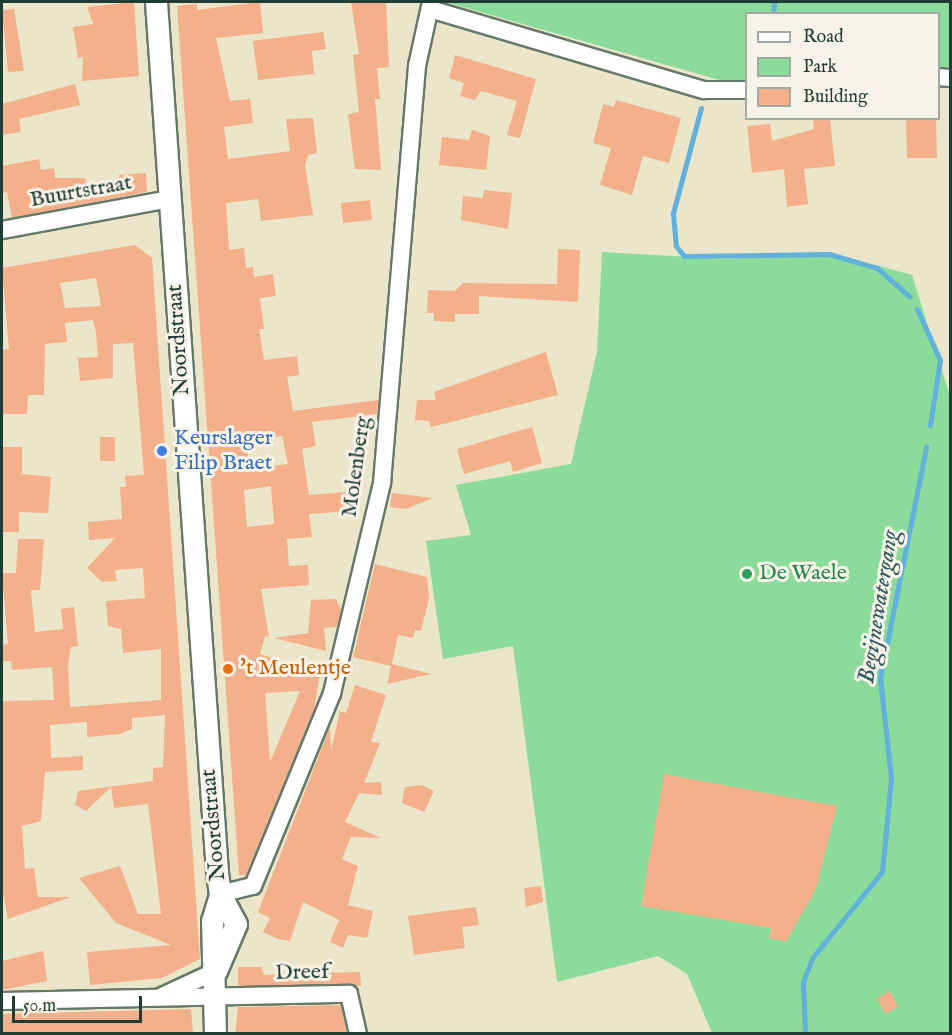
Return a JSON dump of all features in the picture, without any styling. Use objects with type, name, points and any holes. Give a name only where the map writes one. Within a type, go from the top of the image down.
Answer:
[{"type":"street","name":"Noordstraat","points":[[156,2],[220,894],[236,924],[216,971],[215,1034]]},
{"type":"street","points":[[430,5],[704,90],[745,90]]},
{"type":"street","name":"Molenberg","points":[[220,894],[253,886],[334,682],[382,483],[417,66],[430,5]]},
{"type":"street","name":"Buurtstraat","points":[[2,230],[169,199]]},
{"type":"street","points":[[162,996],[216,971]]},
{"type":"street","name":"Dreef","points":[[215,996],[350,994],[358,1034]]},
{"type":"street","points":[[2,1001],[215,996]]},
{"type":"green space","points":[[446,2],[950,2],[950,69],[940,69],[940,12],[745,12],[745,83],[730,83]]},
{"type":"green space","name":"De Waele","points":[[602,252],[726,259],[831,253],[912,275],[950,396],[950,1033],[712,1033],[687,974],[658,956],[557,982],[513,646],[443,659],[426,541],[471,535],[456,485],[571,464],[597,352]]},
{"type":"building","points":[[134,2],[139,76],[82,81],[83,57],[78,58],[73,27],[93,24],[87,7]]},
{"type":"building","points":[[260,2],[263,33],[216,38],[230,101],[250,99],[253,123],[224,127],[228,159],[290,151],[286,119],[313,118],[317,153],[308,155],[305,165],[313,215],[261,221],[258,199],[226,203],[229,250],[244,248],[246,268],[253,267],[254,277],[273,274],[276,296],[260,298],[264,329],[259,329],[264,360],[297,356],[299,375],[287,377],[293,411],[378,400],[377,414],[312,422],[316,446],[302,449],[309,495],[348,492],[350,511],[309,514],[312,537],[287,539],[289,566],[308,565],[309,585],[261,589],[269,637],[265,636],[260,654],[320,674],[314,709],[246,875],[239,875],[177,6],[197,4],[197,10]],"holes":[[[282,436],[288,464],[249,469],[247,442]],[[271,486],[274,524],[247,527],[244,490]],[[300,691],[270,762],[265,693]]]},
{"type":"building","points":[[351,2],[386,2],[389,67],[377,68],[380,99],[375,99],[381,170],[355,169],[348,114],[359,112],[353,55],[359,54]]},
{"type":"building","points":[[14,9],[24,71],[8,72],[2,10]]},
{"type":"building","points":[[323,32],[326,49],[312,51],[314,74],[258,80],[253,41]]},
{"type":"building","points":[[455,55],[536,79],[520,138],[507,135],[517,101],[481,91],[475,100],[460,96],[464,83],[449,78]]},
{"type":"building","points":[[75,84],[80,105],[19,119],[21,132],[2,135],[2,104]]},
{"type":"building","points":[[616,100],[681,118],[669,163],[643,156],[632,195],[600,185],[611,148],[593,143],[603,104],[614,107]]},
{"type":"building","points":[[813,120],[830,120],[835,166],[804,169],[808,204],[787,207],[784,169],[752,173],[747,126],[770,124],[772,141],[814,129]]},
{"type":"building","points":[[906,120],[936,120],[937,158],[907,158]]},
{"type":"building","points":[[472,130],[490,136],[486,170],[439,165],[442,137],[469,140]]},
{"type":"building","points":[[39,159],[41,170],[54,168],[55,178],[85,178],[88,192],[120,187],[119,175],[146,173],[147,192],[12,218],[7,192],[2,193],[2,166]]},
{"type":"building","points":[[484,190],[512,193],[508,229],[461,220],[463,196],[483,198]]},
{"type":"building","points":[[370,200],[372,220],[343,223],[341,203]]},
{"type":"building","points":[[135,245],[152,258],[200,959],[162,978],[90,985],[87,952],[171,945],[116,923],[79,878],[120,866],[138,914],[161,914],[148,804],[114,808],[111,787],[86,811],[75,805],[78,791],[153,781],[153,768],[163,767],[165,715],[132,718],[132,729],[120,734],[87,737],[87,722],[50,725],[51,758],[83,756],[83,770],[45,772],[41,821],[22,826],[25,869],[34,868],[38,897],[71,897],[8,919],[2,888],[2,701],[54,700],[52,667],[12,670],[11,661],[2,661],[2,645],[8,644],[2,573],[16,573],[18,539],[44,539],[40,590],[31,590],[35,632],[63,629],[61,609],[74,607],[78,646],[71,647],[68,663],[70,707],[161,700],[161,649],[123,653],[121,629],[108,626],[106,601],[145,598],[143,568],[115,570],[117,581],[102,582],[87,568],[115,538],[89,540],[88,522],[122,519],[120,487],[126,487],[125,476],[144,475],[133,343],[113,344],[113,378],[80,381],[78,358],[98,357],[93,320],[65,323],[67,342],[45,344],[44,395],[28,395],[27,414],[2,414],[2,350],[9,349],[2,268]],"holes":[[[96,278],[101,306],[65,308],[60,283]]]},
{"type":"building","points":[[558,249],[580,250],[578,302],[479,296],[479,314],[455,314],[455,322],[434,321],[434,313],[427,313],[428,290],[455,291],[463,283],[557,284]]},
{"type":"building","points":[[546,352],[558,395],[431,427],[429,421],[415,420],[417,400],[436,400],[434,392]]},
{"type":"building","points":[[532,427],[542,463],[513,472],[510,461],[464,474],[457,449]]},
{"type":"building","points":[[100,437],[115,437],[115,461],[100,461]]},
{"type":"building","points":[[2,447],[22,447],[22,474],[51,477],[48,513],[19,512],[19,532],[2,532]]},
{"type":"building","points":[[392,493],[433,498],[406,509],[390,507]]},
{"type":"building","points":[[375,564],[427,577],[429,598],[421,631],[415,630],[413,638],[398,635],[392,664],[431,674],[387,684],[391,666],[353,657]]},
{"type":"building","points":[[336,599],[341,610],[337,627],[324,628],[326,651],[274,638],[308,633],[311,600]]},
{"type":"building","points":[[355,685],[386,695],[371,742],[380,743],[364,783],[381,782],[382,795],[359,793],[345,822],[381,838],[351,837],[342,859],[358,866],[348,905],[373,911],[367,938],[348,935],[343,948],[330,942],[339,920],[303,902],[290,941],[278,939],[263,932],[270,918],[258,912],[330,727],[331,750],[340,711],[346,713]]},
{"type":"building","points":[[664,774],[837,806],[816,889],[786,942],[769,938],[771,928],[641,906]]},
{"type":"building","points":[[422,785],[434,791],[424,812],[402,803],[405,787]]},
{"type":"building","points":[[541,886],[543,902],[526,907],[524,888]]},
{"type":"building","points":[[476,907],[479,925],[462,927],[465,948],[414,955],[408,916]]},
{"type":"building","points":[[43,951],[47,981],[2,990],[2,961]]},
{"type":"building","points":[[238,967],[261,967],[264,975],[360,972],[361,986],[238,986]]},
{"type":"building","points":[[890,991],[898,1007],[885,1014],[877,998]]},
{"type":"building","points":[[341,1005],[347,1034],[235,1034],[238,1007]]},
{"type":"building","points":[[191,1009],[193,1034],[2,1034],[2,1014]]},
{"type":"waterway","name":"Begijnewatergang","points":[[773,12],[774,2]]},
{"type":"waterway","name":"Begijnewatergang","points":[[701,108],[673,213],[676,246],[684,256],[829,254],[877,268],[909,296]]},
{"type":"waterway","name":"Begijnewatergang","points":[[917,309],[940,360],[930,425]]},
{"type":"waterway","name":"Begijnewatergang","points":[[805,1034],[803,982],[812,958],[882,872],[891,778],[880,678],[926,447]]},
{"type":"place","name":"Keurslager Filip Braet","points":[[162,451]]},
{"type":"place","name":"De Waele","points":[[747,574]]},
{"type":"place","name":"'t Meulentje","points":[[228,669]]}]
